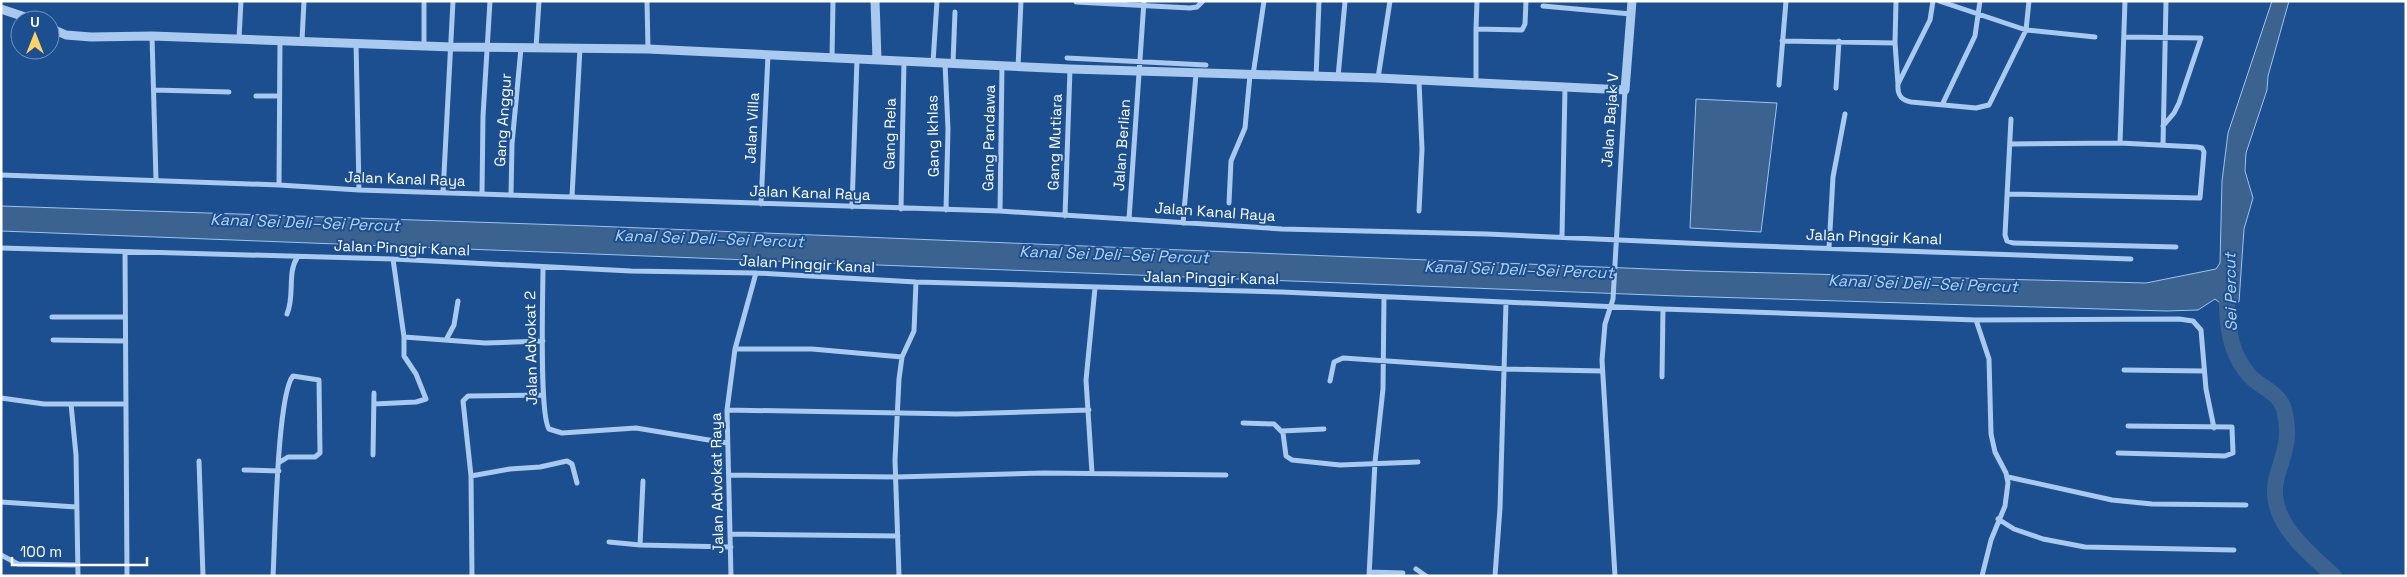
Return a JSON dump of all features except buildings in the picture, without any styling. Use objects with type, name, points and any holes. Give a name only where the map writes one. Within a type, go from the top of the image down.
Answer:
[{"type":"street","points":[[239,38],[241,1]]},
{"type":"street","points":[[302,40],[304,1]]},
{"type":"street","points":[[424,1],[424,45]]},
{"type":"street","points":[[443,194],[453,1]]},
{"type":"street","points":[[482,194],[482,116],[490,1]]},
{"type":"street","points":[[536,48],[539,1]]},
{"type":"street","points":[[647,1],[648,49]]},
{"type":"street","points":[[832,58],[833,1]]},
{"type":"street","points":[[875,1],[876,59]]},
{"type":"street","points":[[933,62],[937,1]]},
{"type":"street","points":[[1018,67],[1021,1]]},
{"type":"street","points":[[1076,2],[1194,8],[1203,1]]},
{"type":"street","points":[[1229,203],[1231,161],[1245,128],[1264,1]]},
{"type":"street","points":[[1316,78],[1319,1]]},
{"type":"street","points":[[1378,78],[1390,1]]},
{"type":"street","points":[[1476,83],[1477,1]]},
{"type":"street","points":[[1476,29],[1522,30],[1525,26],[1526,1]]},
{"type":"street","name":"Jalan Bajak V","points":[[1611,306],[1617,243],[1632,1]]},
{"type":"street","points":[[1779,85],[1786,1]]},
{"type":"street","points":[[1896,1],[1895,43],[1899,95],[1902,100],[1976,108],[1989,104],[2026,30],[2029,1]]},
{"type":"street","points":[[1898,84],[1930,20],[1933,1]]},
{"type":"street","points":[[1939,1],[2026,30],[2095,37]]},
{"type":"street","points":[[1942,105],[1975,36],[1980,1]]},
{"type":"street","points":[[2120,143],[2125,1]]},
{"type":"street","points":[[2163,145],[2166,1]]},
{"type":"street","points":[[1338,77],[1345,2]]},
{"type":"street","name":"Jalan Berlian","points":[[1129,219],[1144,4]]},
{"type":"street","points":[[1543,6],[1631,14]]},
{"type":"street","name":"Gang Ikhlas","points":[[946,210],[949,62],[955,12]]},
{"type":"street","points":[[60,32],[76,36],[280,39],[452,47],[648,49],[949,62],[1070,70],[1316,78],[1378,78],[1626,90]]},
{"type":"street","points":[[152,36],[156,180]]},
{"type":"street","points":[[2124,38],[2201,38],[2174,113],[2164,126]]},
{"type":"street","points":[[279,185],[278,96],[280,39]]},
{"type":"street","points":[[356,42],[358,190]]},
{"type":"street","points":[[1782,42],[1895,43]]},
{"type":"street","points":[[1836,88],[1838,42]]},
{"type":"street","name":"Gang Anggur","points":[[511,194],[512,144],[521,48]]},
{"type":"street","points":[[572,196],[580,48]]},
{"type":"street","name":"Jalan Villa","points":[[762,204],[768,54]]},
{"type":"street","points":[[1067,58],[1206,65]]},
{"type":"street","points":[[852,207],[857,59]]},
{"type":"street","name":"Gang Rela","points":[[901,209],[904,61]]},
{"type":"street","name":"Gang Pandawa","points":[[1000,211],[1002,66]]},
{"type":"street","name":"Gang Mutiara","points":[[1065,216],[1070,70]]},
{"type":"street","points":[[1183,223],[1196,74]]},
{"type":"street","points":[[1419,81],[1422,149],[1419,210]]},
{"type":"street","points":[[1562,237],[1565,88]]},
{"type":"street","points":[[154,90],[229,92]]},
{"type":"street","points":[[256,96],[278,96]]},
{"type":"street","points":[[1829,248],[1833,177],[1844,114]]},
{"type":"street","points":[[2011,119],[2009,194],[2005,235],[2010,243],[2176,247]]},
{"type":"street","points":[[2009,194],[2200,198],[2203,148],[2120,143],[2010,144]]},
{"type":"street","name":"Jalan Kanal Raya","points":[[1,175],[279,185],[443,194],[511,194],[1000,211],[1291,230],[1562,237],[1617,243]]},
{"type":"street","name":"Jalan Pinggir Kanal","points":[[1617,243],[1829,248],[2131,259]]},
{"type":"street","name":"Jalan Pinggir Kanal","points":[[1,248],[297,258],[393,259],[631,271],[756,273],[916,282],[1269,292],[1976,320],[2186,319],[2196,323],[2201,330],[2204,372],[2214,428]]},
{"type":"street","points":[[125,252],[124,404],[127,576]]},
{"type":"street","points":[[287,314],[291,302],[293,266],[297,258]]},
{"type":"street","points":[[374,404],[416,402],[426,399],[416,374],[405,358],[404,337],[393,259]]},
{"type":"street","name":"Jalan Advokat 2","points":[[543,267],[542,395],[545,422],[549,429],[562,433],[636,428],[726,443]]},
{"type":"street","name":"Jalan Advokat Raya","points":[[731,576],[730,475],[726,443],[727,410],[735,349],[756,273]]},
{"type":"street","points":[[898,576],[896,477],[898,414],[902,357],[914,331],[916,282]]},
{"type":"street","points":[[1092,474],[1086,371],[1094,288]]},
{"type":"street","points":[[1384,297],[1383,389],[1375,462],[1369,574],[1403,573]]},
{"type":"street","points":[[446,340],[454,325],[458,300]]},
{"type":"street","points":[[1495,576],[1506,369],[1506,302]]},
{"type":"street","points":[[1611,306],[1604,324],[1602,371],[1615,576]]},
{"type":"street","points":[[1662,377],[1663,309]]},
{"type":"street","points":[[52,317],[124,317]]},
{"type":"street","points":[[1976,320],[1989,359],[1991,434],[1995,452],[2008,477],[2008,493],[1998,519],[1982,576]]},
{"type":"street","points":[[404,337],[485,343],[543,341]]},
{"type":"street","points":[[53,340],[125,341]]},
{"type":"street","points":[[735,349],[812,349],[902,357]]},
{"type":"street","points":[[1330,381],[1332,365],[1336,360],[1343,358],[1506,369],[1602,371]]},
{"type":"street","points":[[2124,370],[2204,372]]},
{"type":"street","points":[[273,576],[279,471],[284,398],[289,382],[297,375],[318,379],[321,383],[320,453],[315,457],[288,457],[280,462]]},
{"type":"street","points":[[373,455],[374,393]]},
{"type":"street","points":[[472,576],[471,476],[463,400],[465,397],[542,395]]},
{"type":"street","points":[[1,398],[29,403],[124,404]]},
{"type":"street","points":[[71,404],[76,455],[78,576]]},
{"type":"street","points":[[727,410],[957,414],[1088,410]]},
{"type":"street","points":[[1243,422],[1274,424],[1282,431],[1286,456],[1292,460],[1340,465],[1375,462],[1418,462]]},
{"type":"street","points":[[2118,453],[2232,455],[2233,428],[2128,426]]},
{"type":"street","points":[[1282,431],[1324,429]]},
{"type":"street","points":[[199,461],[203,576]]},
{"type":"street","points":[[471,476],[567,461],[572,464],[577,483]]},
{"type":"street","points":[[244,470],[279,471]]},
{"type":"street","points":[[730,475],[896,477],[1226,474]]},
{"type":"street","points":[[2008,477],[2112,500],[2152,504],[2246,505]]},
{"type":"street","points":[[640,545],[643,481]]},
{"type":"street","points":[[1,502],[76,507]]},
{"type":"street","points":[[1998,519],[2014,529],[2043,540],[2085,547],[2234,550]]},
{"type":"street","points":[[730,534],[898,536]]},
{"type":"street","points":[[609,542],[640,545],[731,547]]},
{"type":"street","points":[[1,555],[18,564],[78,565]]},
{"type":"street","points":[[1416,569],[1426,576]]},
{"type":"water","name":"Kanal Sei Deli–Sei Percut","points":[[2272,1],[2289,1],[2268,76],[2267,90],[2246,153],[2245,171],[2253,198],[2244,229],[2239,302],[2220,303],[2215,299],[2198,310],[2166,311],[1678,296],[1,231],[1,206],[592,226],[1699,271],[2146,283],[2216,269],[2220,263],[2222,181],[2228,133]]},
{"type":"water","points":[[1696,99],[1777,103],[1761,232],[1690,228]]},
{"type":"waterway","name":"Sei Percut","points":[[2227,280],[2227,318],[2236,354],[2241,365],[2249,375],[2274,394],[2282,403],[2284,409],[2287,435],[2275,492],[2282,520],[2300,544],[2334,576]]}]
